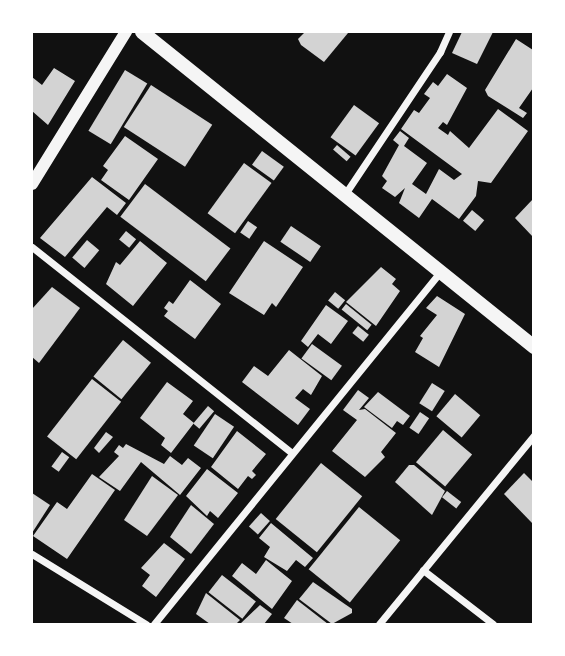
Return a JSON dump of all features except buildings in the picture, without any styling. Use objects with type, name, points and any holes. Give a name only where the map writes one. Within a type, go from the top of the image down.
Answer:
[{"type":"main road","points":[[142,32],[534,347]]},
{"type":"street","points":[[32,184],[126,32]]},
{"type":"street","points":[[344,195],[440,52],[449,32]]},
{"type":"street","points":[[32,247],[291,452]]},
{"type":"street","points":[[154,625],[291,452],[440,272]]},
{"type":"street","points":[[379,625],[534,435]]},
{"type":"street","points":[[32,554],[146,625]]},
{"type":"street","points":[[423,570],[493,625]]}]
